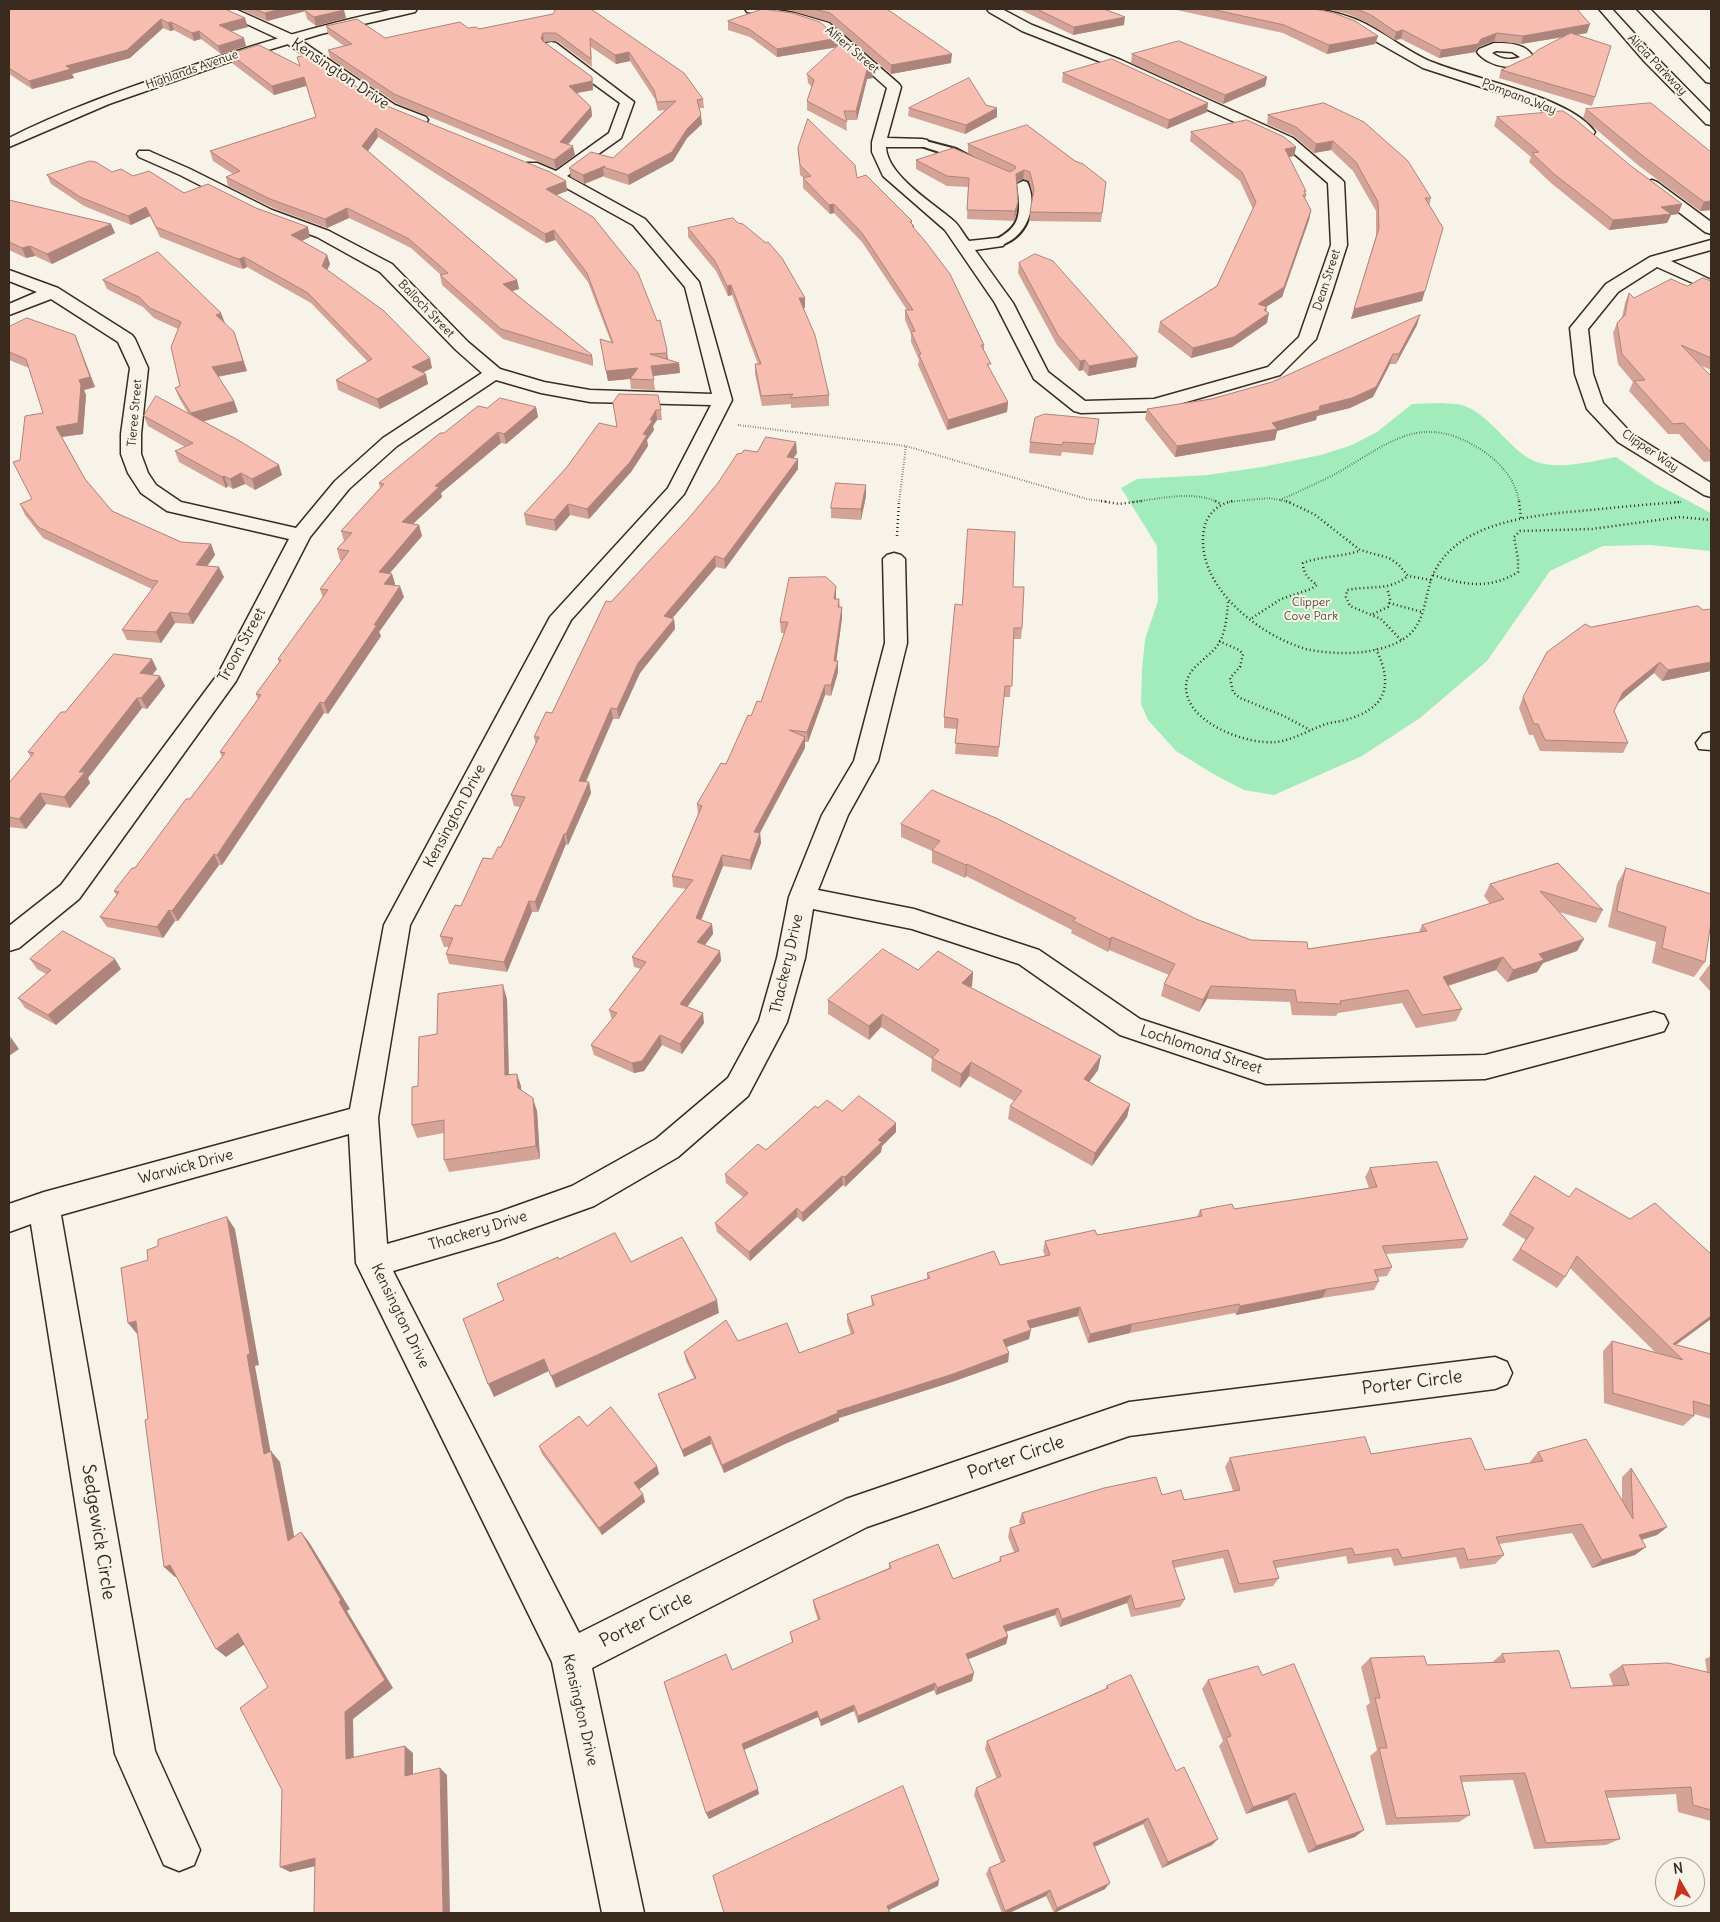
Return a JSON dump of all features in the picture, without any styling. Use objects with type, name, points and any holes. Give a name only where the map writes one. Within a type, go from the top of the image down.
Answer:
[{"type":"street","name":"Kensington Drive","points":[[225,9],[288,38],[390,108],[443,130]]},
{"type":"street","name":"Highlands Avenue","points":[[9,143],[110,99],[288,38],[411,9]]},
{"type":"street","name":"Alfieri Street","points":[[751,9],[795,17],[825,26],[894,87],[879,142]]},
{"type":"street","name":"Dean Street","points":[[964,246],[1004,303],[1040,375],[1081,408],[1155,405],[1274,371],[1306,339],[1326,289],[1339,244],[1336,182],[1288,141],[1116,63],[1026,28],[993,9]]},
{"type":"street","name":"Pompano Way","points":[[1303,9],[1337,17],[1358,25],[1402,53],[1429,65],[1522,96],[1559,111],[1578,123],[1599,141]]},
{"type":"street","name":"Alicia Parkway","points":[[1605,9],[1649,58],[1711,121]]},
{"type":"street","name":"Alicia Parkway","points":[[1643,9],[1711,80]]},
{"type":"street","points":[[551,46],[628,102],[616,135],[557,177]]},
{"type":"street","points":[[1460,75],[1492,59]]},
{"type":"street","points":[[922,143],[879,142],[879,152],[891,176],[951,227],[964,246],[998,243]]},
{"type":"street","name":"Balloch Street","points":[[144,154],[185,172],[266,213],[322,234],[386,268],[462,346],[494,373],[541,387],[590,396],[718,411]]},
{"type":"street","points":[[513,159],[557,177],[639,222],[693,286],[718,411]]},
{"type":"street","points":[[1641,177],[1711,229]]},
{"type":"street","name":"Clipper Way","points":[[1711,245],[1656,260],[1612,288],[1579,328],[1584,374],[1594,405],[1625,438],[1711,491]]},
{"type":"street","points":[[1656,260],[1711,286]]},
{"type":"street","name":"Tieree Street","points":[[9,275],[52,292],[126,339],[139,368],[131,434],[131,454],[138,473],[148,489],[174,507],[301,535]]},
{"type":"street","points":[[9,310],[52,292]]},
{"type":"street","name":"Troon Street","points":[[9,941],[70,892],[228,676],[301,535],[342,485],[390,442],[494,373]]},
{"type":"street","name":"Kensington Drive","points":[[623,1913],[571,1658],[372,1263],[363,1118],[397,925],[561,617],[677,490],[718,411]]},
{"type":"street","name":"Thackery Drive","points":[[372,1263],[500,1226],[583,1196],[667,1148],[738,1087],[773,1022],[792,958],[802,897],[835,815],[866,761],[896,643],[894,559]]},
{"type":"street","name":"Lochlomond Street","points":[[802,897],[914,919],[1029,957],[1130,1027],[1266,1072],[1485,1067],[1654,1023]]},
{"type":"street","name":"Warwick Drive","points":[[9,1218],[44,1206],[363,1118]]},
{"type":"street","name":"Sedgewick Circle","points":[[44,1206],[135,1754],[179,1850]]},
{"type":"street","name":"Porter Circle","points":[[571,1658],[859,1512],[1129,1419],[1496,1373]]},
{"type":"lane","points":[[922,143],[952,151],[984,166]]},
{"type":"lane","points":[[998,243],[1016,232],[1022,222],[1025,195],[1023,184]]},
{"type":"path","points":[[718,411],[906,446],[1087,499],[1119,504],[1193,495],[1206,497],[1221,504],[1273,497],[1308,511],[1328,523],[1359,551]]},
{"type":"path","points":[[1279,500],[1330,476],[1389,441],[1406,434],[1431,433],[1449,436],[1472,445],[1491,457],[1502,467],[1512,479],[1520,496],[1521,518]]},
{"type":"path","points":[[894,559],[899,495],[906,446]]},
{"type":"path","points":[[1221,504],[1208,518],[1203,539],[1204,560],[1212,581],[1228,602],[1277,634],[1304,648],[1326,652],[1352,652],[1376,648],[1401,640],[1416,626],[1438,565],[1455,546],[1482,531],[1510,520],[1521,518],[1680,502]]},
{"type":"path","points":[[1434,575],[1468,585],[1492,585],[1509,579],[1518,572],[1520,562],[1515,548],[1514,537],[1520,531],[1592,529],[1680,517],[1711,520]]},
{"type":"path","points":[[1252,618],[1281,598],[1311,589],[1317,585],[1308,578],[1303,570],[1303,564],[1313,559],[1344,556],[1359,551],[1378,553],[1395,561],[1408,576],[1431,580]]},
{"type":"path","points":[[1401,640],[1379,617],[1356,609],[1346,602],[1344,597],[1347,590],[1359,587],[1387,588],[1398,585],[1408,576]]},
{"type":"path","points":[[1372,614],[1388,607],[1387,588]]},
{"type":"path","points":[[1228,602],[1226,622],[1219,641],[1190,674],[1186,689],[1190,704],[1201,717],[1217,728],[1240,736],[1270,742],[1290,739],[1310,730],[1364,713],[1376,705],[1384,693],[1388,682],[1387,671],[1376,648]]},
{"type":"path","points":[[1389,603],[1422,612]]},
{"type":"path","points":[[1219,641],[1243,654],[1240,667],[1230,678],[1233,692],[1240,698],[1284,716],[1310,730]]},
{"type":"green space","name":"Clipper Cove Park","points":[[1441,403],[1461,405],[1477,412],[1521,453],[1540,463],[1569,465],[1616,457],[1656,484],[1711,513],[1711,551],[1650,545],[1603,546],[1550,571],[1487,661],[1420,718],[1362,756],[1274,795],[1244,790],[1176,751],[1148,720],[1141,704],[1145,639],[1158,601],[1157,546],[1121,488],[1137,479],[1207,475],[1262,467],[1321,455],[1352,445],[1377,432],[1412,404]]},
{"type":"building","points":[[225,9],[245,18],[219,25],[244,38],[218,46],[199,31],[192,33],[161,19],[127,50],[66,66],[71,69],[29,81],[9,68],[9,10]]},
{"type":"building","points":[[255,9],[281,9],[265,13]]},
{"type":"building","points":[[556,9],[591,9],[684,73],[703,99],[697,100],[701,115],[687,129],[672,152],[628,175],[603,167],[605,166],[583,175],[569,168],[591,152],[613,158],[676,101],[657,102],[654,90],[629,52],[615,55],[590,38],[591,59],[556,33],[543,33],[541,39],[592,77],[592,81],[569,86],[591,107],[560,142],[573,146],[554,160],[394,94],[328,50],[352,44],[326,26],[357,19],[385,38],[460,22],[468,28],[476,27],[479,29],[553,14]]},
{"type":"building","points":[[763,9],[792,13],[820,22],[838,38],[777,49],[749,29],[728,21]]},
{"type":"building","points":[[813,9],[887,9],[952,54],[891,65],[830,13]]},
{"type":"building","points":[[1037,9],[1104,9],[1125,17],[1074,27]]},
{"type":"building","points":[[1211,9],[1314,9],[1334,13],[1355,21],[1378,36],[1329,45],[1284,25]]},
{"type":"building","points":[[1357,9],[1577,9],[1590,24],[1523,36],[1497,33],[1481,39],[1478,44],[1441,50],[1403,30],[1396,32],[1371,15]]},
{"type":"building","points":[[304,10],[344,10],[314,17]]},
{"type":"building","points":[[1571,33],[1611,46],[1595,97],[1501,70],[1531,56],[1538,50]]},
{"type":"building","points":[[1179,41],[1267,77],[1225,95],[1132,54]]},
{"type":"building","points":[[842,42],[873,69],[867,70],[856,111],[844,111],[847,122],[807,101],[814,80],[807,74]]},
{"type":"building","points":[[259,45],[300,66],[297,57],[309,54],[382,104],[550,172],[566,181],[546,189],[593,217],[638,273],[657,321],[660,320],[667,350],[666,353],[650,354],[679,363],[651,366],[654,380],[630,379],[638,368],[606,371],[600,339],[613,343],[587,273],[554,230],[545,234],[376,128],[362,146],[517,280],[503,284],[591,356],[501,329],[440,275],[448,273],[409,239],[347,208],[325,219],[270,199],[226,177],[240,171],[210,151],[316,117],[304,77],[272,86],[230,54]]},
{"type":"building","points":[[1112,59],[1208,103],[1169,120],[1063,73]]},
{"type":"building","points":[[969,78],[986,105],[997,108],[966,125],[909,108]]},
{"type":"building","points":[[1324,103],[1364,122],[1408,161],[1431,198],[1425,198],[1443,228],[1425,291],[1354,309],[1379,228],[1378,202],[1356,162],[1333,141],[1316,144],[1296,127],[1268,115]]},
{"type":"building","points":[[1651,103],[1711,152],[1711,201],[1704,202],[1643,156],[1586,109]]},
{"type":"building","points":[[1563,111],[1682,204],[1661,207],[1671,214],[1613,220],[1554,174],[1532,153],[1539,152],[1497,117]]},
{"type":"building","points":[[808,119],[855,165],[857,178],[866,175],[912,221],[910,222],[914,226],[912,226],[950,274],[984,345],[981,345],[991,364],[987,364],[1008,402],[948,420],[919,355],[921,354],[911,332],[915,331],[905,310],[913,310],[862,233],[834,204],[829,205],[803,178],[811,176],[800,165],[798,148]]},
{"type":"building","points":[[1247,120],[1284,137],[1296,147],[1285,149],[1306,191],[1304,191],[1306,195],[1303,195],[1311,210],[1284,287],[1258,304],[1267,307],[1264,310],[1269,313],[1234,337],[1193,348],[1160,322],[1217,286],[1256,202],[1242,172],[1191,132]]},
{"type":"building","points":[[1027,125],[1106,182],[1102,213],[1030,212],[1034,189],[1030,172],[1024,170],[1016,174],[1018,202],[1015,211],[967,210],[969,178],[947,176],[916,160],[953,148],[1010,172],[1016,168],[1015,166],[968,144]]},
{"type":"building","points":[[90,161],[96,162],[112,172],[121,169],[133,176],[149,171],[184,193],[208,184],[256,208],[308,227],[291,235],[327,255],[322,266],[384,311],[430,358],[412,367],[426,374],[377,399],[336,380],[372,359],[308,293],[244,257],[239,259],[233,257],[156,227],[146,207],[128,216],[80,197],[47,175]]},
{"type":"building","points":[[9,200],[111,224],[47,254],[30,246],[22,248],[9,242]]},
{"type":"building","points":[[733,218],[766,243],[768,242],[782,258],[805,298],[799,298],[815,335],[829,395],[790,398],[793,394],[761,396],[755,364],[761,364],[731,285],[727,286],[715,261],[688,228]]},
{"type":"building","points":[[158,252],[221,313],[216,315],[234,332],[243,361],[212,367],[234,401],[191,413],[175,388],[180,386],[171,347],[181,322],[150,308],[139,297],[103,280]]},
{"type":"building","points":[[1035,254],[1053,261],[1138,357],[1089,366],[1085,360],[1080,361],[1058,335],[1019,263]]},
{"type":"building","points":[[1703,278],[1711,281],[1711,358],[1681,345],[1711,376],[1711,451],[1684,423],[1673,424],[1634,381],[1645,380],[1622,354],[1617,323],[1625,315],[1629,293],[1634,298],[1671,279],[1687,286]]},
{"type":"building","points":[[1420,315],[1399,354],[1393,354],[1376,387],[1352,398],[1320,406],[1319,410],[1272,423],[1277,429],[1177,446],[1147,409],[1211,399],[1272,382]]},
{"type":"building","points":[[27,318],[75,335],[90,377],[79,380],[81,385],[78,423],[56,427],[85,479],[112,511],[181,542],[211,544],[196,565],[219,567],[188,614],[170,612],[156,632],[122,630],[158,581],[151,580],[38,527],[20,504],[32,499],[13,462],[20,460],[25,416],[43,413],[26,359],[9,352],[9,327]]},
{"type":"building","points":[[619,394],[658,395],[661,410],[656,410],[650,420],[653,420],[643,434],[647,435],[630,462],[587,509],[568,504],[554,520],[524,514],[567,467],[599,423],[617,427],[613,403]]},
{"type":"building","points":[[156,396],[238,440],[279,465],[252,479],[241,473],[230,479],[222,477],[175,451],[193,443],[144,416]]},
{"type":"building","points":[[500,398],[536,407],[504,434],[498,432],[435,486],[439,487],[402,522],[419,525],[379,572],[392,574],[384,584],[400,586],[374,625],[377,625],[324,703],[320,702],[217,855],[214,854],[172,911],[169,910],[157,927],[100,917],[119,892],[114,891],[132,868],[135,868],[186,799],[190,799],[225,753],[220,752],[261,695],[256,694],[281,660],[278,659],[328,590],[320,589],[349,551],[337,549],[352,533],[341,531],[384,484],[379,483],[440,433],[444,433],[478,406],[487,408]]},
{"type":"building","points":[[1045,414],[1099,419],[1095,444],[1063,442],[1062,445],[1030,442],[1035,418]]},
{"type":"building","points":[[766,437],[796,442],[787,457],[798,459],[724,559],[715,556],[664,616],[674,619],[638,663],[617,709],[611,708],[579,781],[589,782],[535,902],[529,901],[504,962],[446,954],[453,938],[440,936],[455,905],[461,906],[483,858],[492,859],[498,847],[501,847],[525,797],[511,795],[539,737],[534,737],[546,712],[552,713],[606,601],[611,602],[688,519],[718,483],[737,454],[742,453],[744,450],[757,452]]},
{"type":"building","points":[[836,483],[866,485],[861,509],[831,508]]},
{"type":"building","points":[[968,529],[1015,532],[1013,587],[1024,587],[1022,628],[1014,628],[1012,686],[1005,686],[999,747],[955,743],[958,719],[944,717],[955,604],[962,605]]},
{"type":"building","points":[[826,577],[836,586],[834,599],[839,599],[838,607],[842,607],[834,661],[838,661],[831,685],[825,685],[807,732],[789,730],[805,737],[754,832],[760,833],[750,860],[722,855],[696,918],[712,924],[697,942],[720,951],[680,1004],[703,1013],[680,1044],[660,1035],[642,1061],[632,1063],[591,1045],[617,1013],[609,1010],[646,962],[632,957],[693,880],[672,876],[702,806],[697,804],[721,763],[726,764],[748,715],[751,716],[757,701],[761,702],[788,622],[780,622],[789,578]]},
{"type":"building","points":[[1698,606],[1703,610],[1711,609],[1711,662],[1668,670],[1660,662],[1623,692],[1614,711],[1628,743],[1545,740],[1538,724],[1534,724],[1523,697],[1547,652],[1585,624],[1591,627]]},
{"type":"building","points":[[114,654],[152,659],[140,673],[160,676],[141,698],[137,698],[79,772],[85,772],[64,797],[40,793],[19,819],[9,817],[9,783],[34,753],[28,752],[61,712],[65,712]]},
{"type":"building","points":[[932,790],[998,819],[1196,919],[1251,940],[1307,942],[1308,949],[1427,931],[1422,925],[1504,899],[1490,884],[1558,863],[1603,910],[1540,891],[1584,939],[1539,954],[1544,960],[1513,970],[1503,957],[1443,977],[1462,1009],[1422,1015],[1408,990],[1340,1001],[1341,1004],[1297,1002],[1295,990],[1211,986],[1203,1000],[1164,984],[1175,964],[1112,937],[1110,939],[1073,921],[1076,918],[967,864],[932,850],[940,841],[901,824]]},
{"type":"building","points":[[1626,868],[1711,894],[1711,922],[1705,962],[1662,948],[1666,927],[1617,911]]},
{"type":"building","points":[[63,931],[115,959],[48,1015],[18,998],[51,970],[30,959]]},
{"type":"building","points":[[883,949],[918,970],[938,951],[973,972],[962,983],[1101,1056],[1084,1079],[1130,1104],[1095,1153],[1010,1106],[1022,1091],[971,1062],[961,1074],[932,1058],[939,1050],[882,1014],[869,1026],[828,1000]]},
{"type":"building","points":[[503,985],[505,1075],[517,1074],[518,1088],[533,1098],[536,1146],[444,1160],[444,1120],[412,1125],[412,1087],[418,1086],[419,1037],[437,1034],[438,994]]},
{"type":"building","points":[[859,1096],[896,1123],[878,1140],[882,1142],[845,1177],[842,1176],[802,1213],[797,1208],[749,1252],[715,1223],[748,1193],[725,1174],[758,1144],[766,1150],[815,1106],[818,1108],[827,1100],[842,1111]]},
{"type":"building","points":[[1437,1162],[1468,1239],[1382,1246],[1392,1267],[1374,1270],[1379,1281],[1240,1306],[1239,1304],[1132,1324],[1090,1334],[1080,1307],[1027,1321],[1031,1330],[1003,1340],[1009,1353],[953,1374],[837,1411],[838,1413],[722,1465],[710,1436],[682,1450],[658,1394],[696,1378],[684,1352],[726,1320],[738,1341],[787,1323],[799,1353],[854,1333],[847,1314],[874,1305],[871,1296],[930,1278],[927,1273],[994,1251],[1000,1265],[1050,1255],[1045,1241],[1095,1230],[1097,1235],[1202,1216],[1200,1210],[1232,1204],[1234,1209],[1377,1187],[1370,1168]]},
{"type":"building","points":[[1535,1176],[1569,1197],[1576,1188],[1630,1219],[1655,1203],[1711,1254],[1711,1316],[1673,1344],[1711,1354],[1711,1406],[1693,1401],[1694,1416],[1613,1393],[1612,1341],[1683,1360],[1577,1256],[1565,1277],[1520,1249],[1534,1228],[1510,1214]]},
{"type":"building","points":[[227,1217],[250,1354],[247,1355],[264,1454],[271,1451],[288,1541],[301,1532],[341,1600],[339,1602],[385,1680],[345,1712],[346,1759],[405,1746],[405,1776],[440,1768],[443,1913],[314,1913],[315,1858],[280,1867],[282,1790],[240,1708],[268,1687],[238,1633],[216,1649],[170,1565],[164,1567],[145,1420],[148,1419],[136,1321],[128,1323],[121,1268],[148,1260],[147,1250],[158,1246],[158,1240]]},
{"type":"building","points":[[615,1233],[631,1262],[682,1237],[717,1300],[551,1376],[544,1359],[488,1384],[463,1319],[504,1300],[497,1284],[558,1257],[559,1259]]},
{"type":"building","points":[[611,1407],[657,1466],[634,1483],[643,1494],[599,1528],[539,1446],[579,1416],[587,1426]]},
{"type":"building","points":[[1365,1437],[1371,1454],[1471,1438],[1485,1470],[1543,1461],[1538,1452],[1586,1439],[1633,1519],[1631,1468],[1667,1527],[1639,1535],[1646,1547],[1602,1560],[1582,1524],[1496,1537],[1504,1555],[1468,1560],[1464,1548],[1402,1558],[1398,1549],[1355,1555],[1352,1548],[1273,1561],[1279,1578],[1239,1584],[1228,1550],[1172,1561],[1185,1599],[1135,1609],[1131,1595],[1062,1619],[1058,1608],[1003,1626],[1008,1636],[966,1654],[974,1673],[937,1688],[935,1683],[858,1716],[854,1705],[820,1720],[817,1711],[742,1744],[758,1789],[706,1813],[664,1682],[726,1654],[732,1670],[793,1642],[790,1632],[820,1619],[813,1600],[891,1568],[889,1563],[938,1544],[953,1579],[1001,1561],[1000,1557],[1019,1551],[1010,1528],[1025,1523],[1022,1513],[1104,1488],[1156,1477],[1162,1495],[1181,1490],[1184,1500],[1240,1490],[1230,1458]]},
{"type":"building","points":[[1559,1651],[1571,1688],[1629,1685],[1622,1665],[1668,1663],[1711,1673],[1711,1810],[1693,1805],[1691,1787],[1605,1791],[1620,1839],[1546,1843],[1525,1773],[1460,1776],[1470,1815],[1396,1818],[1379,1748],[1387,1748],[1375,1698],[1380,1698],[1370,1658],[1424,1656],[1427,1665],[1505,1662],[1502,1654]]},
{"type":"building","points":[[1294,1664],[1364,1830],[1316,1846],[1295,1793],[1253,1807],[1226,1738],[1231,1736],[1208,1680],[1258,1666],[1262,1675]]},
{"type":"building","points":[[1131,1675],[1176,1771],[1184,1767],[1218,1839],[1168,1862],[1148,1818],[1093,1843],[1110,1883],[1057,1908],[1050,1890],[1005,1911],[989,1868],[1005,1861],[976,1788],[1001,1776],[987,1741],[1108,1688],[1107,1686]]},
{"type":"building","points":[[903,1786],[939,1880],[887,1906],[890,1913],[724,1913],[713,1876]]}]
